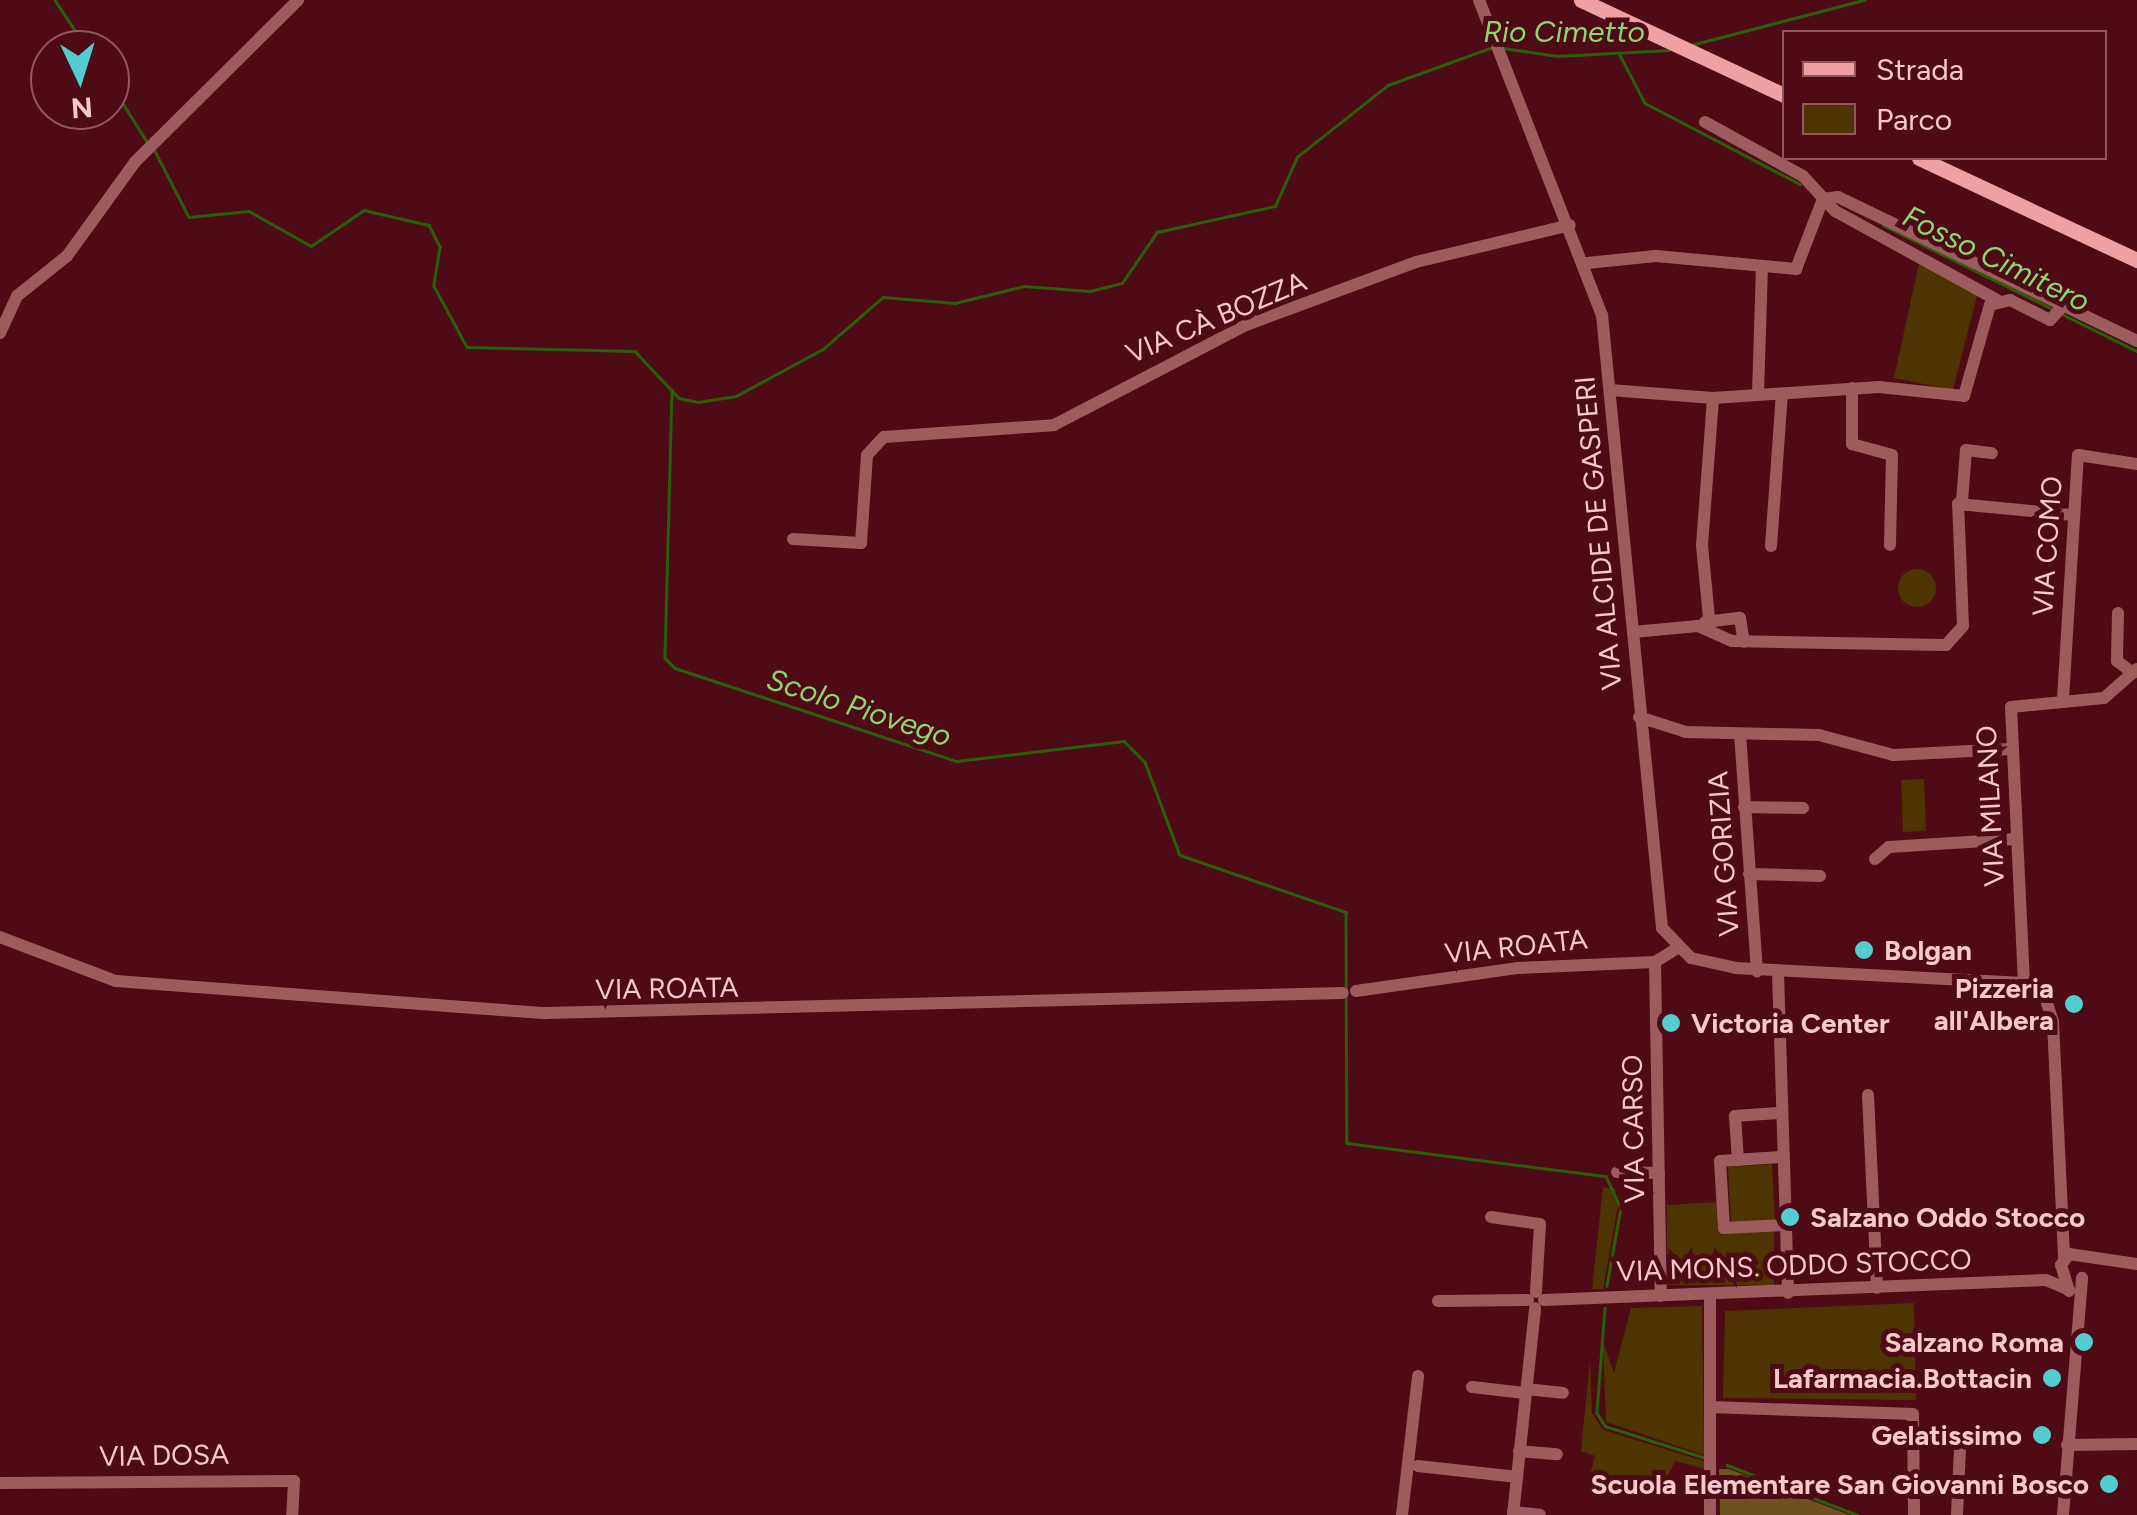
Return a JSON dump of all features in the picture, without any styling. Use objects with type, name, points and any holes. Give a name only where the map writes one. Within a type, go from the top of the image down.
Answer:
[{"type":"main road","points":[[1586,2],[1782,93]]},
{"type":"main road","points":[[1923,160],[2137,260]]},
{"type":"street","points":[[0,333],[23,288],[67,256],[151,147],[298,0]]},
{"type":"street","name":"VIA ALCIDE DE GASPERI","points":[[1479,0],[1587,262],[1610,390],[1656,905],[1676,948]]},
{"type":"street","points":[[1487,24],[1489,0]]},
{"type":"street","points":[[1704,122],[1803,176],[1823,199],[1997,300],[2059,312]]},
{"type":"street","points":[[1823,199],[1838,197],[2059,312],[2137,340]]},
{"type":"street","points":[[1587,262],[1656,256],[1800,268],[1823,199]]},
{"type":"street","name":"VIA CÀ BOZZA","points":[[793,538],[861,543],[867,455],[884,437],[1054,426],[1246,325],[1416,262],[1570,224]]},
{"type":"street","points":[[1758,394],[1762,266]]},
{"type":"street","points":[[1610,390],[1713,398],[1852,388],[1964,396],[1997,300]]},
{"type":"street","points":[[1852,388],[1852,444],[1892,455],[1890,545]]},
{"type":"street","points":[[1771,546],[1782,393]]},
{"type":"street","points":[[1706,622],[1702,545],[1713,398]]},
{"type":"street","points":[[1706,622],[1744,642],[1902,651],[1954,642],[1962,626],[1966,450],[1992,453]]},
{"type":"street","name":"VIA COMO","points":[[2063,700],[2078,455],[2137,464]]},
{"type":"street","points":[[1962,501],[2073,515]]},
{"type":"street","points":[[2118,613],[2117,661],[2135,671]]},
{"type":"street","points":[[1633,632],[1740,618],[1744,642]]},
{"type":"street","name":"VIA MILANO","points":[[2024,983],[2011,749],[2014,703],[2104,698],[2135,671]]},
{"type":"street","points":[[1639,717],[1679,731],[1819,735],[1893,754],[2011,749]]},
{"type":"street","name":"VIA GORIZIA","points":[[1740,734],[1757,971]]},
{"type":"street","points":[[1744,807],[1803,808]]},
{"type":"street","points":[[1874,858],[1888,847],[2016,839]]},
{"type":"street","points":[[1748,874],[1820,876]]},
{"type":"street","name":"VIA ROATA","points":[[0,937],[116,980],[546,1014],[1349,992],[1518,968],[1655,962]]},
{"type":"street","points":[[1655,962],[1676,948],[1757,971],[2024,983],[2044,994],[2053,1022],[2070,1235],[2061,1275],[2073,1320]]},
{"type":"street","name":"VIA CARSO","points":[[1655,962],[1661,1296]]},
{"type":"street","points":[[1778,972],[1778,1114],[1788,1292]]},
{"type":"street","points":[[1868,1095],[1877,1288]]},
{"type":"street","points":[[1738,1160],[1735,1116],[1778,1114]]},
{"type":"street","points":[[1780,1158],[1720,1161],[1724,1228],[1784,1225]]},
{"type":"street","points":[[1617,1172],[1659,1173]]},
{"type":"street","points":[[1491,1217],[1540,1224],[1536,1300],[1513,1513],[1540,1515]]},
{"type":"street","points":[[2063,1515],[2073,1320],[2085,1276],[2084,1256],[2070,1235]]},
{"type":"street","points":[[2084,1256],[2110,1265],[2137,1264]]},
{"type":"street","points":[[2061,1275],[2084,1256]]},
{"type":"street","points":[[2061,1275],[2085,1276],[2110,1265]]},
{"type":"street","name":"VIA MONS. ODDO STOCCO","points":[[1438,1302],[1788,1292],[2061,1275]]},
{"type":"street","points":[[1710,1294],[1710,1515]]},
{"type":"street","points":[[1402,1515],[1418,1376]]},
{"type":"street","points":[[1472,1388],[1563,1392]]},
{"type":"street","points":[[1710,1407],[1913,1414],[1914,1515]]},
{"type":"street","points":[[2067,1445],[2137,1444]]},
{"type":"street","points":[[1957,1515],[1960,1449]]},
{"type":"street","points":[[1519,1451],[1556,1454]]},
{"type":"street","points":[[1418,1466],[1517,1477]]},
{"type":"street","name":"VIA DOSA","points":[[0,1483],[294,1480],[292,1515]]},
{"type":"green space","points":[[1919,263],[1979,288],[1953,390],[1894,378]]},
{"type":"green space","points":[[1917,569],[1930,575],[1936,588],[1930,601],[1917,607],[1904,601],[1898,588],[1904,575]]},
{"type":"green space","points":[[1924,779],[1926,831],[1903,832],[1901,780]]},
{"type":"green space","points":[[1772,1164],[1775,1222],[1731,1224],[1728,1167]]},
{"type":"green space","points":[[1603,1187],[1615,1189],[1618,1205],[1603,1289],[1592,1289]]},
{"type":"green space","points":[[1716,1202],[1718,1231],[1774,1228],[1774,1285],[1667,1285],[1667,1205]]},
{"type":"green space","points":[[1914,1303],[1916,1400],[1723,1398],[1725,1311]]},
{"type":"green space","points":[[1702,1306],[1704,1455],[1606,1422],[1603,1342],[1614,1373],[1631,1308]]},
{"type":"green space","points":[[1590,1360],[1592,1413],[1603,1430],[1704,1461],[1705,1469],[1675,1461],[1656,1500],[1591,1472],[1595,1456],[1581,1451]]},
{"type":"shaded area","points":[[1719,1469],[1729,1469],[1850,1515],[1720,1515]]},
{"type":"waterway","name":"Rio Cimetto","points":[[55,0],[75,30]]},
{"type":"waterway","name":"Rio Cimetto","points":[[1691,45],[1864,0]]},
{"type":"waterway","name":"Rio Cimetto","points":[[154,149],[189,217],[249,211],[311,246],[364,210],[429,225],[440,247],[434,286],[467,347],[635,351],[679,398],[698,402],[736,396],[823,349],[883,297],[955,303],[1024,286],[1090,291],[1122,283],[1157,232],[1275,206],[1297,157],[1388,85],[1490,48]]},
{"type":"waterway","name":"Rio Cimetto","points":[[1503,48],[1557,56],[1669,50]]},
{"type":"waterway","name":"Fosso Cimitero","points":[[1620,55],[1645,103],[1800,184]]},
{"type":"waterway","name":"Rio Cimetto","points":[[130,115],[148,143]]},
{"type":"waterway","name":"Fosso Cimitero","points":[[1883,225],[2055,310]]},
{"type":"waterway","name":"Fosso Cimitero","points":[[2062,314],[2137,351]]},
{"type":"waterway","name":"Scolo Piovego","points":[[672,390],[665,658],[675,668],[957,761],[1124,741],[1145,762],[1180,855],[1346,912],[1347,1143],[1606,1176],[1621,1208],[1607,1286]]},
{"type":"waterway","name":"Scolo Piovego","points":[[1605,1308],[1597,1413],[1605,1426],[1703,1457]]},
{"type":"waterway","name":"Scolo Piovego","points":[[1727,1465],[1858,1515]]},
{"type":"place","name":"Bolgan","points":[[1864,950]]},
{"type":"place","name":"Pizzeria all'Albera","points":[[2074,1004]]},
{"type":"place","name":"Victoria Center","points":[[1671,1023]]},
{"type":"place","name":"Salzano Oddo Stocco","points":[[1790,1217]]},
{"type":"place","name":"Salzano Roma","points":[[2084,1342]]},
{"type":"place","name":"Lafarmacia.Bottacin","points":[[2052,1378]]},
{"type":"place","name":"Gelatissimo","points":[[2042,1435]]},
{"type":"place","name":"Scuola Elementare San Giovanni Bosco","points":[[2109,1484]]}]
